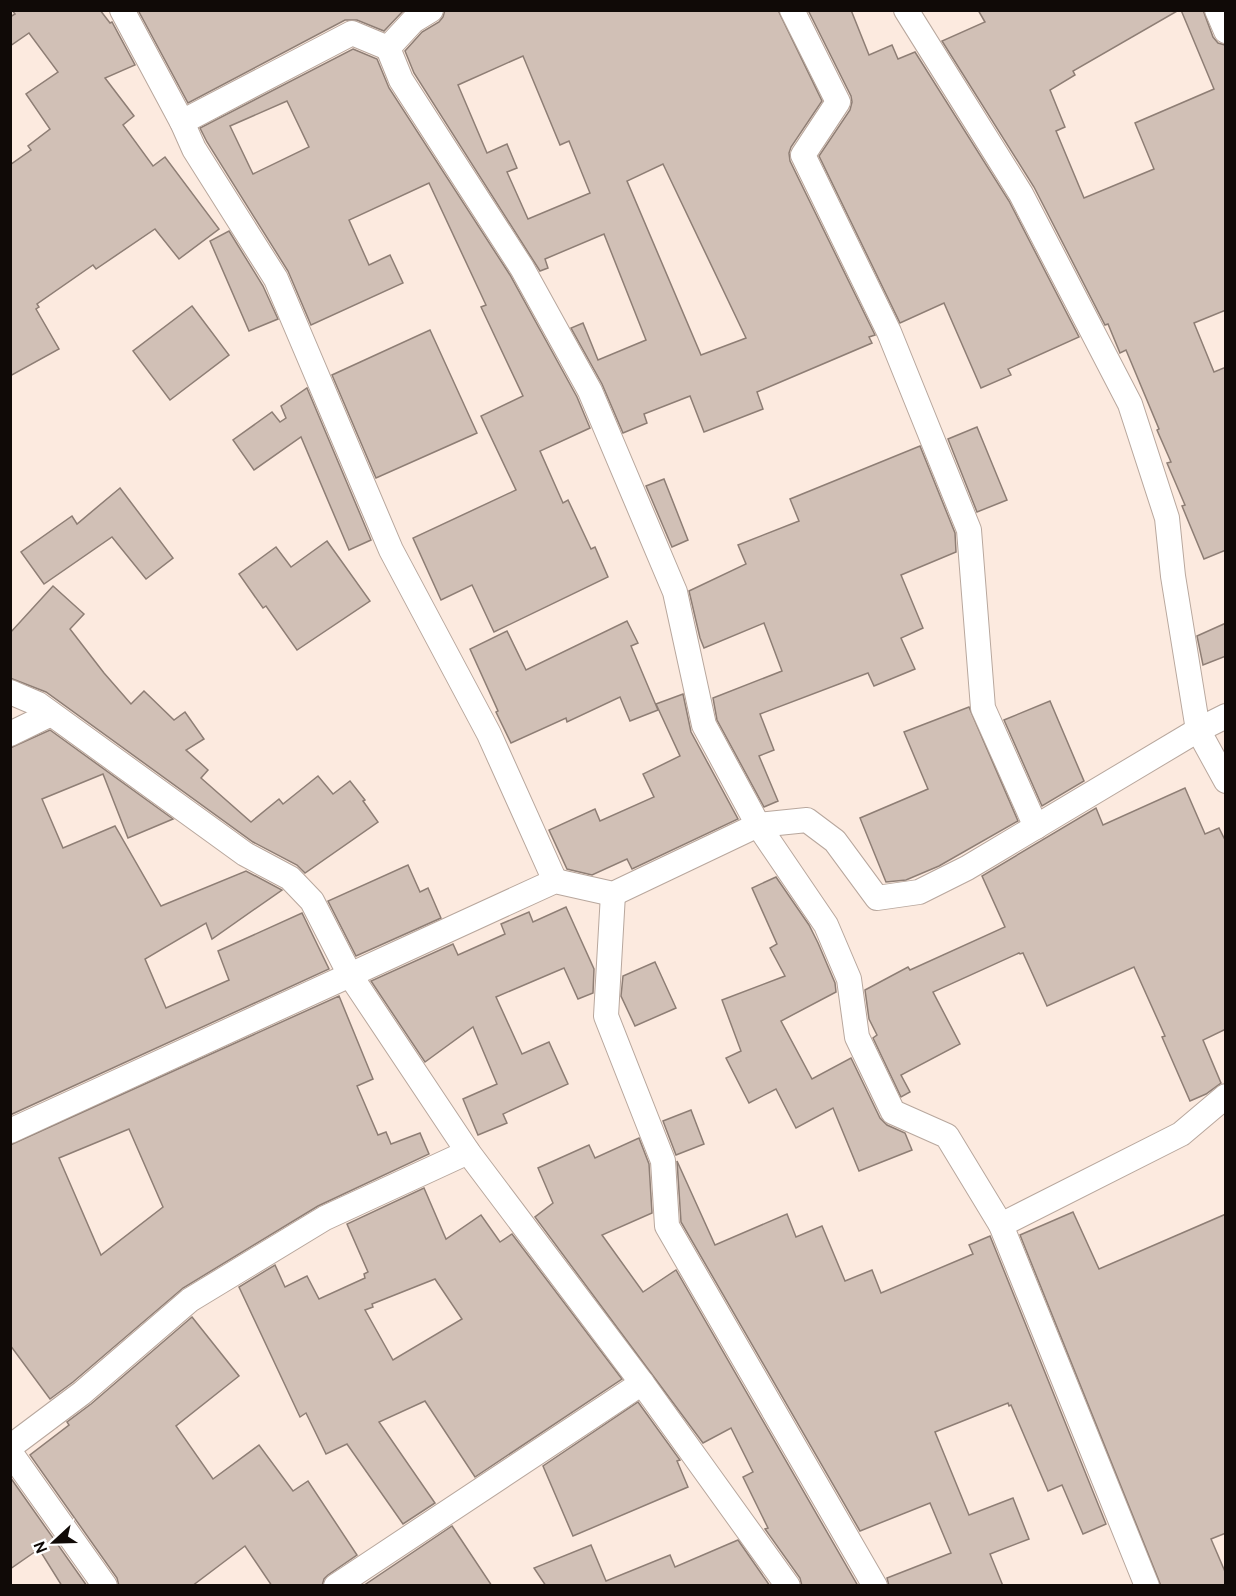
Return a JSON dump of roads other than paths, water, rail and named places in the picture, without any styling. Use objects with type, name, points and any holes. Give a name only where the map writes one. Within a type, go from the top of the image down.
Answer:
[{"type":"street","points":[[122,10],[194,149],[276,279],[392,550],[489,734],[555,881]]},
{"type":"street","points":[[388,48],[413,21],[431,10]]},
{"type":"street","points":[[792,10],[838,102],[802,155],[889,332],[969,530],[983,708],[1036,827]]},
{"type":"street","points":[[906,10],[1022,194],[1130,404],[1167,518],[1173,576],[1198,730],[1226,781]]},
{"type":"street","points":[[182,122],[352,33],[388,48],[402,80],[522,268],[590,391],[675,592],[704,725],[758,825],[826,925],[849,979],[856,1037],[893,1112],[946,1136],[1001,1225],[1148,1586]]},
{"type":"street","points":[[10,692],[38,704],[245,854],[290,878],[312,901],[350,975],[468,1152],[642,1383],[788,1586]]},
{"type":"street","points":[[10,734],[51,714]]},
{"type":"street","points":[[10,1131],[555,881],[613,894],[758,825],[807,820],[835,841],[877,898],[919,892],[967,868],[1198,730],[1226,716]]},
{"type":"street","points":[[613,894],[606,1016],[663,1161],[667,1226],[875,1586]]},
{"type":"street","points":[[1001,1225],[1181,1134],[1226,1096]]},
{"type":"street","points":[[10,1447],[82,1393],[190,1300],[324,1218],[468,1152]]},
{"type":"street","points":[[336,1586],[642,1383]]},
{"type":"street","points":[[10,1452],[105,1586]]}]
